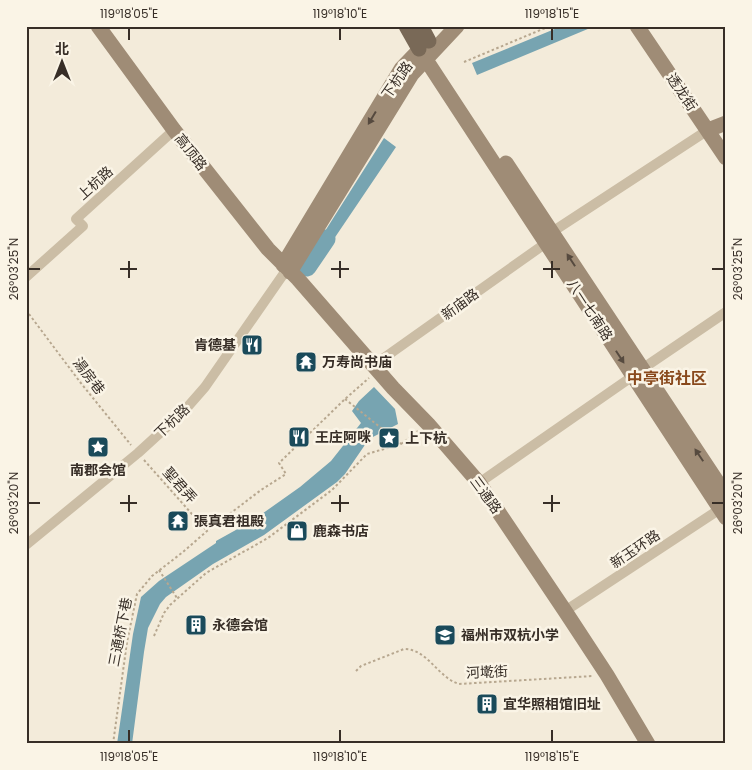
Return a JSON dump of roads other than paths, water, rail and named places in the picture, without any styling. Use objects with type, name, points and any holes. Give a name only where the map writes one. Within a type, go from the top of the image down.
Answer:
[{"type":"main road","name":"八一七南路","points":[[406,26],[427,50]]},
{"type":"main road","name":"八一七南路","points":[[421,26],[427,50]]},
{"type":"street","name":"高顶路","points":[[98,26],[174,130],[268,249],[287,269]]},
{"type":"street","points":[[427,50],[445,26]]},
{"type":"street","points":[[427,50],[457,26]]},
{"type":"street","name":"透龙街","points":[[637,26],[726,158]]},
{"type":"street","name":"八一七南路","points":[[427,50],[724,507]]},
{"type":"street","name":"下杭路","points":[[26,545],[138,453],[184,411],[205,387],[287,269],[401,69],[427,50]]},
{"type":"street","name":"新庙路","points":[[377,368],[549,237],[708,130],[726,123]]},
{"type":"street","name":"上杭路","points":[[26,277],[83,226],[76,219],[174,130]]},
{"type":"street","name":"三通路","points":[[287,269],[479,483],[607,675],[648,744]]},
{"type":"street","points":[[479,483],[726,312]]},
{"type":"street","name":"新玉环路","points":[[565,612],[724,507]]},
{"type":"water","points":[[562,26],[595,26],[477,75],[472,63]]},
{"type":"water","points":[[384,138],[396,147],[317,264],[308,258]]},
{"type":"water","points":[[374,387],[395,409],[398,424],[369,439],[345,474],[337,482],[264,535],[213,564],[166,597],[160,604],[148,628],[132,744],[117,744],[133,634],[141,597],[159,581],[216,543],[216,541],[252,521],[300,487],[331,461],[361,423],[352,411],[359,401]]},
{"type":"waterway","points":[[307,267],[326,239]]},
{"type":"place","name":"肯德基","points":[[252,345]]},
{"type":"place","name":"万寿尚书庙","points":[[306,362]]},
{"type":"place","name":"王庄阿咪","points":[[299,437]]},
{"type":"place","name":"上下杭","points":[[389,438]]},
{"type":"place","name":"南郡会馆","points":[[98,447]]},
{"type":"place","name":"張真君祖殿","points":[[178,521]]},
{"type":"place","name":"鹿森书店","points":[[297,531]]},
{"type":"place","name":"永德会馆","points":[[196,625]]},
{"type":"place","name":"福州市双杭小学","points":[[445,635]]},
{"type":"place","name":"宜华照相馆旧址","points":[[487,704]]},
{"type":"district","name":"中亭街社区","points":[[667,378]]}]
